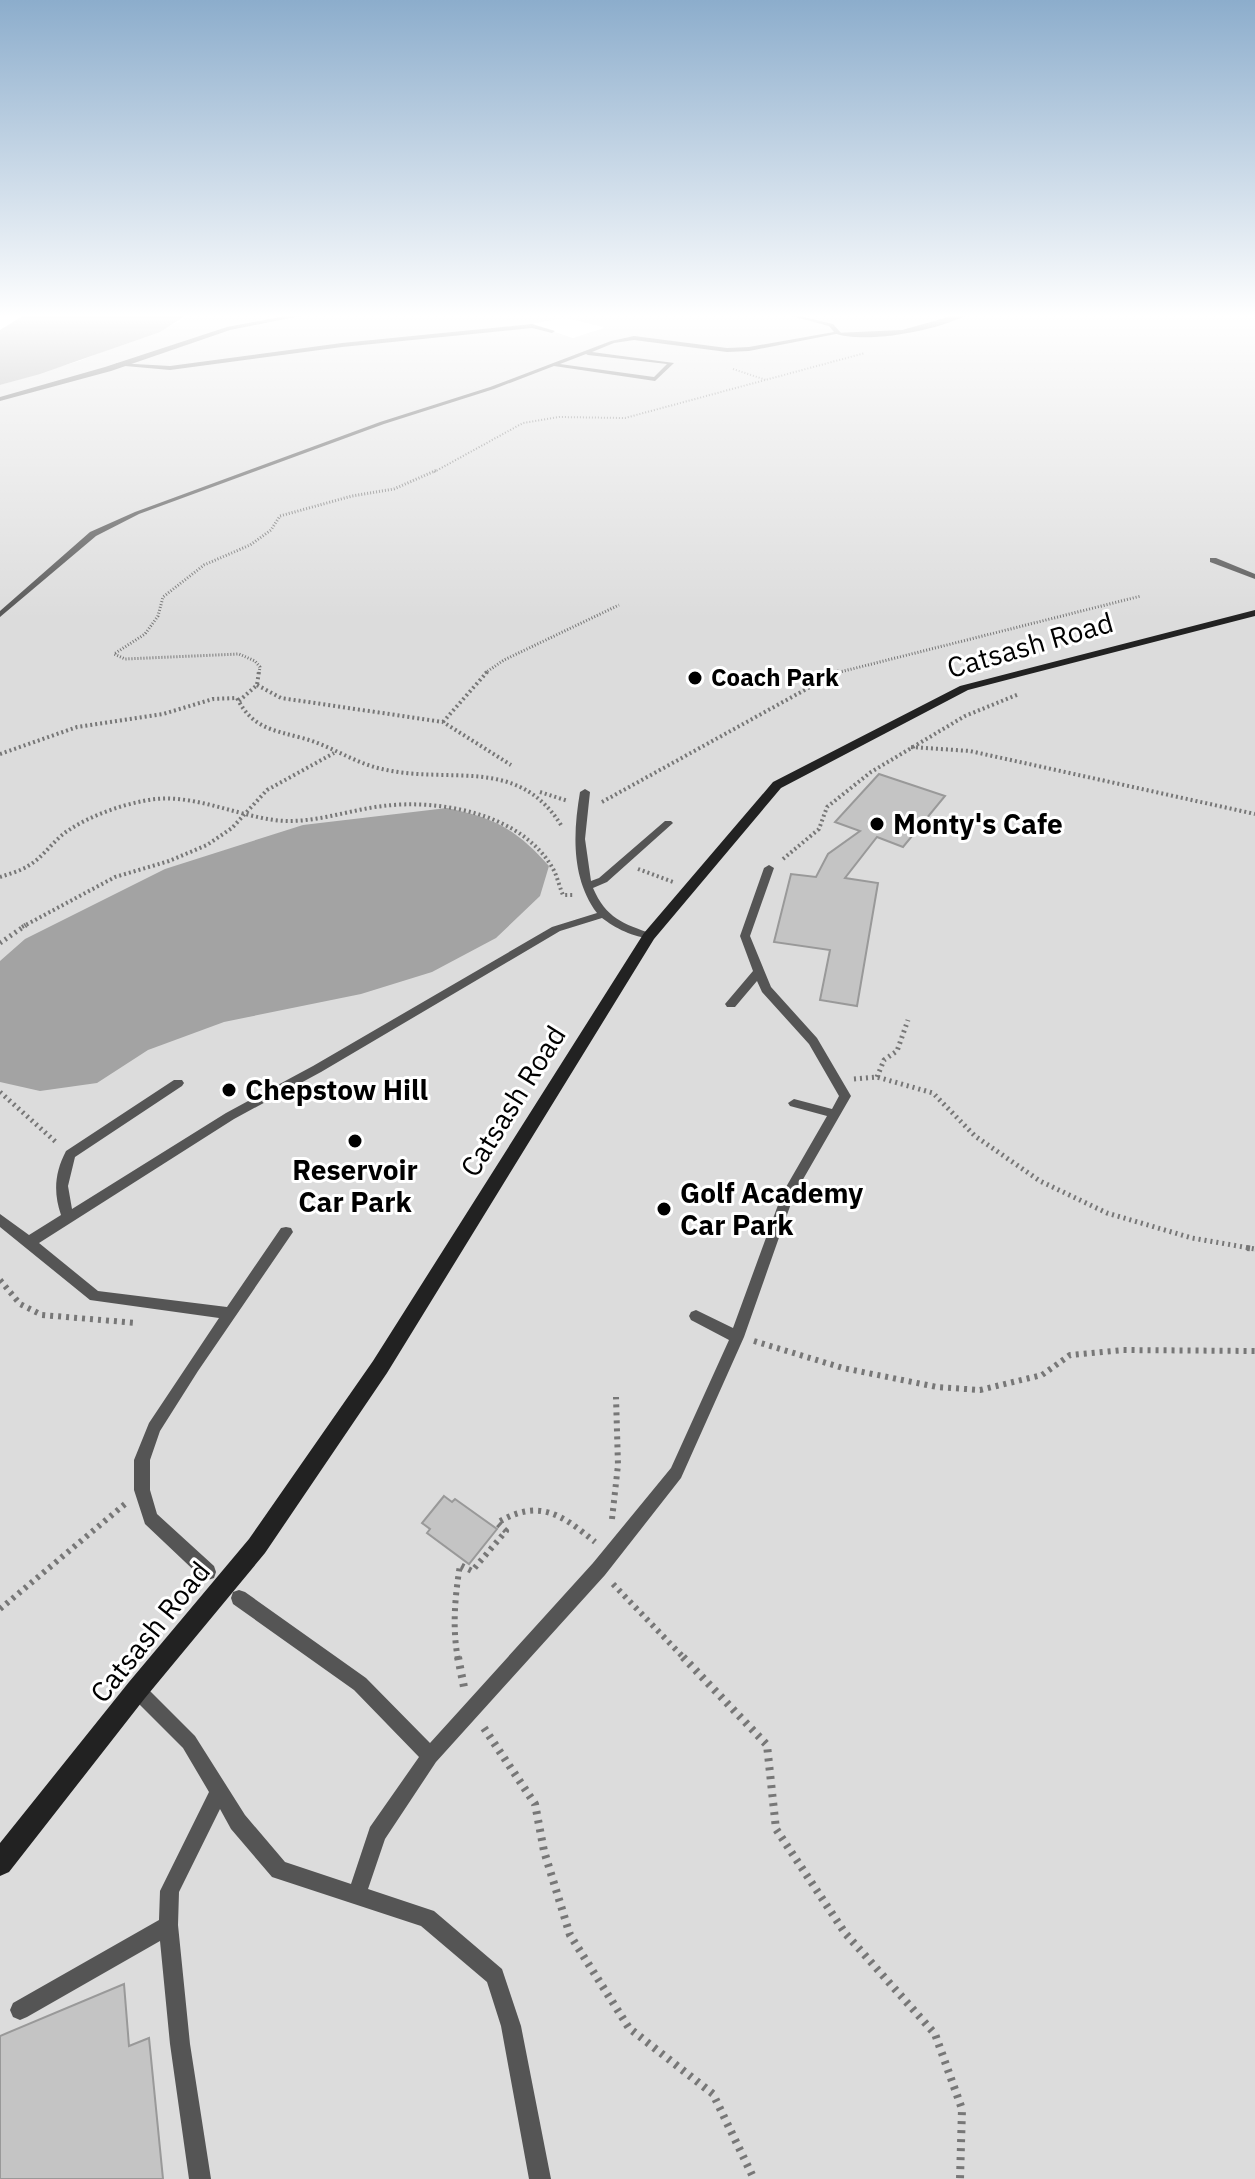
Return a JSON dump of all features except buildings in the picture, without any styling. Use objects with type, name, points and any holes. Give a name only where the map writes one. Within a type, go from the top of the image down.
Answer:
[{"type":"street","name":"Catsash Road","points":[[0,1863],[137,1690],[257,1546],[380,1367],[649,936],[777,785],[964,688],[1255,613]]},
{"type":"lane","points":[[0,615],[93,534],[137,513],[404,416]]},
{"type":"lane","points":[[1213,560],[1255,577]]},
{"type":"lane","points":[[584,798],[578,827],[590,891],[604,914],[649,936]]},
{"type":"lane","points":[[590,891],[668,823]]},
{"type":"lane","points":[[357,1893],[377,1834],[430,1756],[599,1569],[676,1473],[737,1337],[788,1194],[845,1096],[813,1041],[766,989],[745,936],[769,868]]},
{"type":"lane","points":[[29,1242],[230,1116],[317,1069],[556,929],[604,914]]},
{"type":"lane","points":[[731,1004],[759,972]]},
{"type":"lane","points":[[68,1217],[60,1196],[62,1173],[70,1154],[178,1083]]},
{"type":"lane","points":[[794,1103],[835,1114]]},
{"type":"lane","points":[[0,1219],[95,1296],[229,1313]]},
{"type":"lane","points":[[208,1572],[151,1519],[142,1490],[142,1460],[154,1428],[286,1232]]},
{"type":"lane","points":[[696,1316],[737,1337]]},
{"type":"lane","points":[[239,1598],[360,1684],[430,1756]]},
{"type":"lane","points":[[137,1690],[189,1742],[238,1822],[279,1870],[427,1918],[495,1976],[511,2026],[540,2179]]},
{"type":"lane","points":[[200,2179],[180,2044],[168,1925],[170,1891],[219,1791]]},
{"type":"lane","points":[[20,2010],[168,1925]]},
{"type":"path","points":[[239,701],[257,685],[260,667],[255,661],[239,654],[125,659],[114,654],[145,634],[158,616],[163,597],[204,565],[250,545],[271,530],[280,516],[420,480],[523,423],[559,417],[634,416]]},
{"type":"path","points":[[0,754],[77,727],[163,714],[213,699],[237,698],[239,705],[269,730],[302,737],[334,753],[392,772],[457,775],[517,783],[563,801],[584,798],[597,804],[613,798],[842,669],[1141,596]]},
{"type":"path","points":[[443,722],[481,675],[513,655],[619,605]]},
{"type":"path","points":[[257,685],[281,698],[443,722],[511,765]]},
{"type":"path","points":[[769,868],[794,852],[819,829],[827,807],[910,747],[965,716],[1023,692]]},
{"type":"path","points":[[910,747],[997,756],[1255,814]]},
{"type":"path","points":[[0,943],[18,929],[115,877],[169,861],[207,845],[248,813],[267,790],[334,753]]},
{"type":"path","points":[[535,790],[555,811],[562,829],[563,843],[581,849]]},
{"type":"path","points":[[0,877],[29,866],[67,831],[91,818],[142,801],[173,800],[274,820],[301,821],[383,806],[425,804],[463,809],[510,829],[534,845],[552,867],[563,895],[590,891]]},
{"type":"path","points":[[622,863],[689,888]]},
{"type":"path","points":[[908,1020],[897,1051],[884,1060],[877,1077],[933,1093],[975,1136],[1040,1181],[1107,1213],[1192,1238],[1255,1249]]},
{"type":"path","points":[[0,1092],[70,1154]]},
{"type":"path","points":[[737,1337],[843,1368],[937,1387],[980,1390],[1042,1375],[1070,1355],[1123,1350],[1255,1351]]},
{"type":"path","points":[[592,1539],[612,1519],[618,1465],[616,1397]]},
{"type":"path","points":[[0,1609],[142,1490]]},
{"type":"path","points":[[610,1555],[565,1517],[540,1508],[509,1514],[497,1523],[506,1531],[472,1571],[460,1565],[455,1599],[455,1644],[464,1691],[472,1710],[535,1804],[544,1851],[570,1935],[629,2028],[713,2094],[754,2179]]},
{"type":"path","points":[[599,1569],[767,1745],[776,1829],[845,1933],[935,2034],[962,2109],[960,2179]]},
{"type":"shaded area","points":[[0,416],[1255,416],[1255,2179],[0,2179]]},
{"type":"shaded area","points":[[447,808],[479,816],[504,827],[549,866],[540,896],[496,938],[432,972],[361,994],[224,1022],[148,1050],[97,1083],[40,1091],[0,1082],[0,961],[25,939],[165,869],[303,825]]},
{"type":"place","name":"Coach Park","points":[[695,678]]},
{"type":"place","name":"Monty's Cafe","points":[[877,824]]},
{"type":"place","name":"Chepstow Hill","points":[[229,1090]]},
{"type":"place","name":"Reservoir Car Park","points":[[355,1141]]},
{"type":"place","name":"Golf Academy Car Park","points":[[664,1209]]}]
